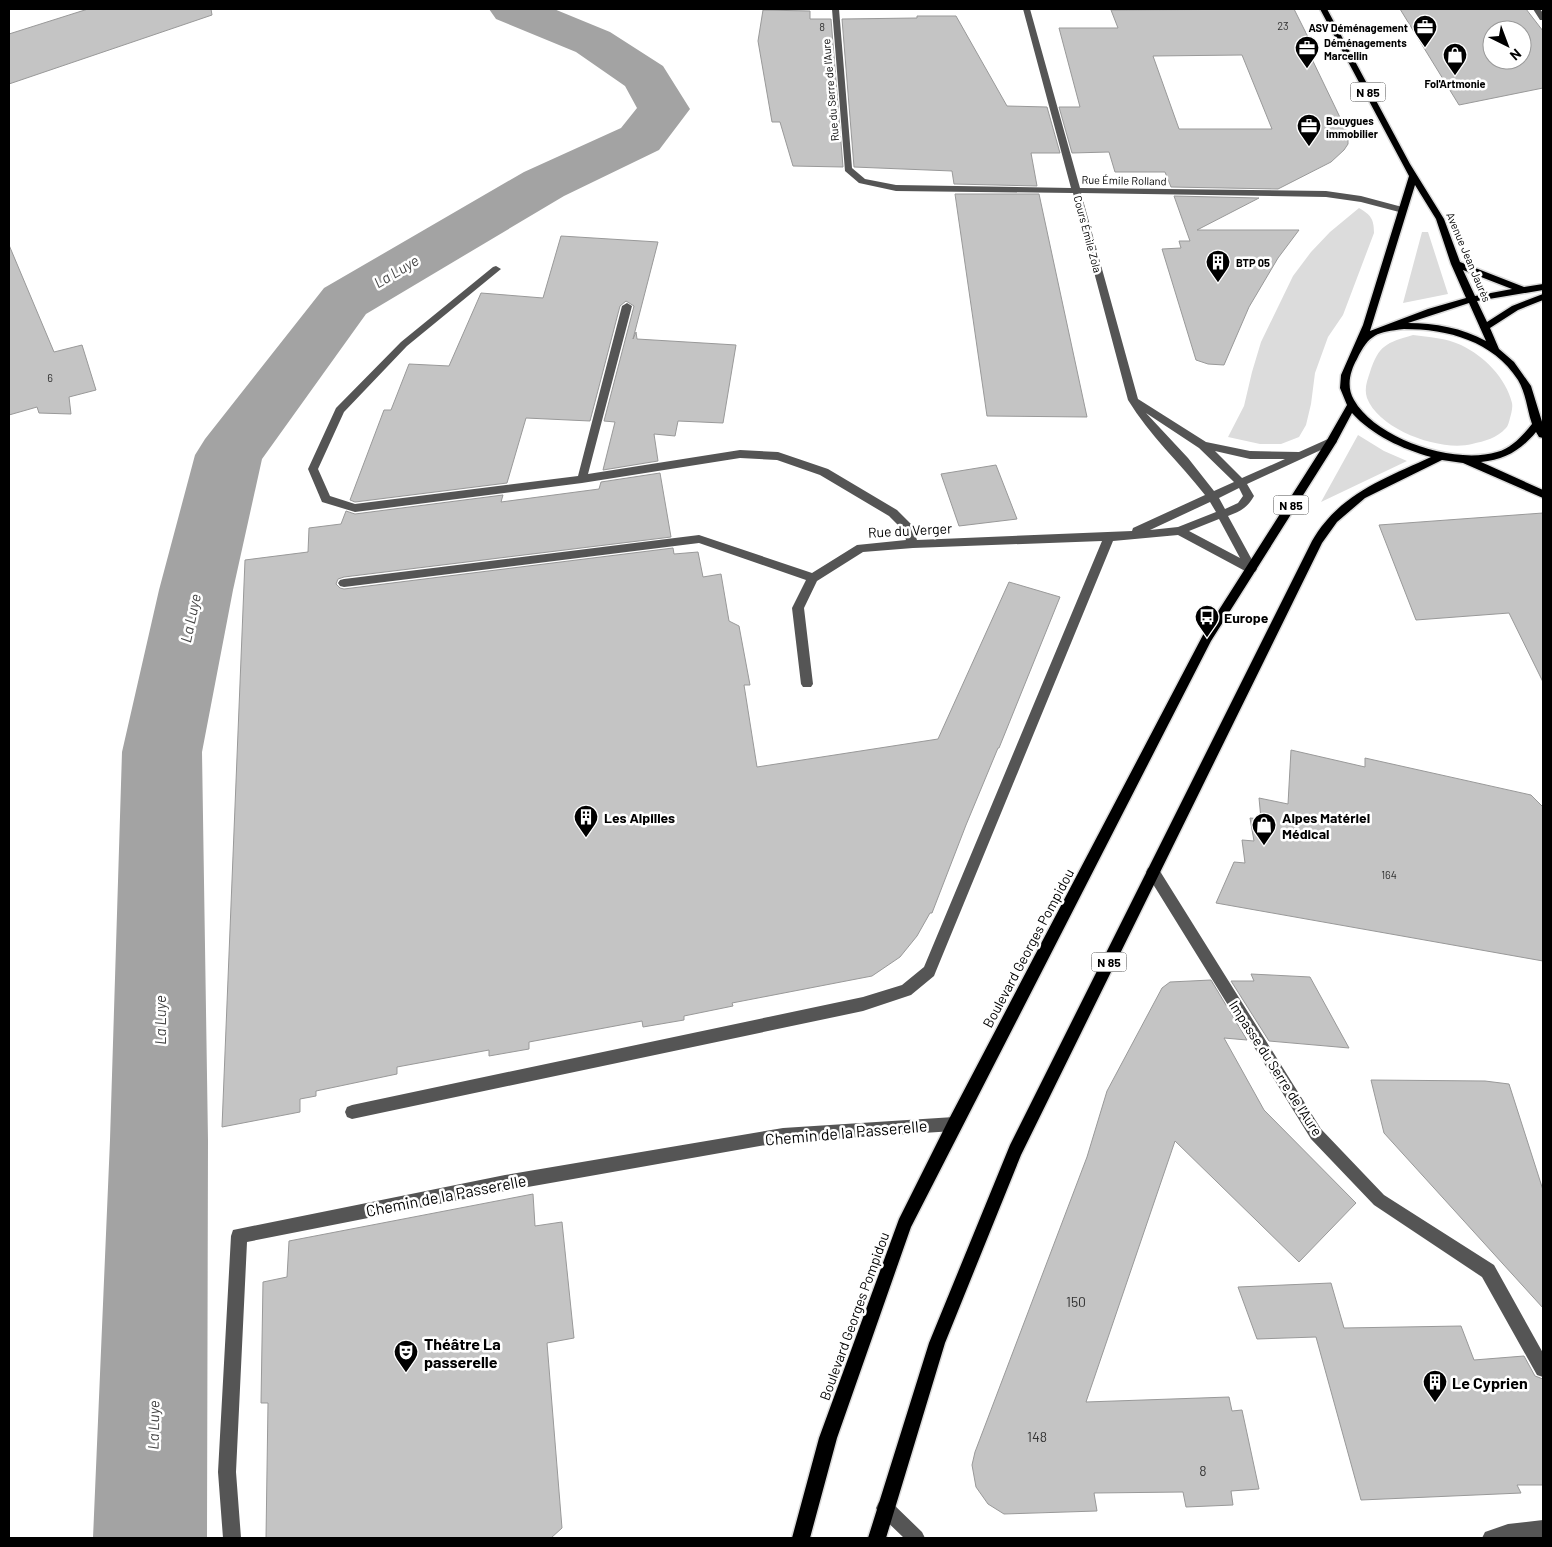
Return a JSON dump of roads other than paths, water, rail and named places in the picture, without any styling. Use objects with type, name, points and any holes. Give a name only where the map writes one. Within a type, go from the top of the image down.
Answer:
[{"type":"main road","name":"Avenue Jean Jaurès","points":[[1323,9],[1413,176],[1440,219],[1456,264],[1495,351]]},
{"type":"main road","points":[[1413,176],[1362,339],[1345,374],[1345,390],[1352,404],[1366,420],[1382,432],[1418,450],[1440,457],[1464,459],[1504,454],[1522,442],[1537,425]]},
{"type":"main road","points":[[1456,264],[1521,289]]},
{"type":"main road","points":[[1362,339],[1426,311],[1521,289],[1543,287]]},
{"type":"main road","points":[[1485,327],[1515,308],[1543,297]]},
{"type":"main road","points":[[1386,328],[1425,325],[1447,329],[1468,336],[1495,351],[1522,378],[1533,403],[1537,425],[1543,435]]},
{"type":"main road","name":"Boulevard Georges Pompidou","points":[[801,1538],[828,1438],[904,1224],[954,1124],[1207,638],[1332,441],[1352,404]]},
{"type":"main road","name":"N 85","points":[[877,1538],[937,1343],[1015,1150],[1316,541],[1332,519],[1361,495],[1440,457]]},
{"type":"main road","points":[[1464,459],[1543,494]]},
{"type":"street","name":"Rue du Serre de l'Aure","points":[[834,9],[848,169]]},
{"type":"street","name":"Cours Émile Zola","points":[[1027,9],[1133,400],[1144,418],[1213,496],[1250,569]]},
{"type":"street","points":[[1536,9],[1543,18]]},
{"type":"street","name":"Rue Émile Rolland","points":[[848,169],[862,181],[896,188],[1344,195],[1403,210]]},
{"type":"street","points":[[496,269],[404,344],[340,410],[312,469],[326,499],[355,508],[582,479],[740,454],[778,456],[824,472],[893,513],[907,527],[913,544]]},
{"type":"street","points":[[582,479],[627,306]]},
{"type":"street","points":[[1133,400],[1203,445],[1241,483]]},
{"type":"street","points":[[1128,535],[1332,441]]},
{"type":"street","points":[[1203,445],[1250,455],[1302,456]]},
{"type":"street","name":"Rue du Verger","points":[[813,578],[861,548],[913,544],[1109,537],[1179,531],[1242,506],[1249,496],[1241,483]]},
{"type":"street","points":[[1179,531],[1250,569]]},
{"type":"street","points":[[352,1112],[854,1006],[906,990],[929,971],[1109,537]]},
{"type":"street","points":[[344,583],[699,539],[813,578],[798,608],[806,684]]},
{"type":"street","name":"Impasse du Serre de l'Aure","points":[[1154,872],[1316,1134],[1380,1200],[1488,1271],[1543,1369]]},
{"type":"street","name":"Chemin de la Passerelle","points":[[232,1538],[227,1472],[239,1236],[505,1183],[782,1135],[954,1124]]},
{"type":"street","points":[[885,1508],[916,1538]]},
{"type":"street","points":[[1491,1538],[1508,1533],[1543,1529]]},
{"type":"waterway","name":"La Luye","points":[[150,1538],[159,1140],[162,752],[196,590],[229,455],[345,301],[544,184],[640,139],[664,109],[645,77],[593,42],[513,9]]},
{"type":"place","name":"ASV Déménagement","points":[[1425,48]]},
{"type":"place","name":"Déménagements Marcellin","points":[[1307,69]]},
{"type":"place","name":"Fol'Artmonie","points":[[1455,76]]},
{"type":"place","name":"Bouygues immobilier","points":[[1309,147]]},
{"type":"place","name":"BTP 05","points":[[1218,283]]},
{"type":"place","name":"Europe","points":[[1207,638]]},
{"type":"place","name":"Les Alpilles","points":[[586,838]]},
{"type":"place","name":"Alpes Matériel Médical","points":[[1264,846]]},
{"type":"place","name":"Théâtre La passerelle","points":[[406,1373]]},
{"type":"place","name":"Le Cyprien","points":[[1435,1403]]}]
